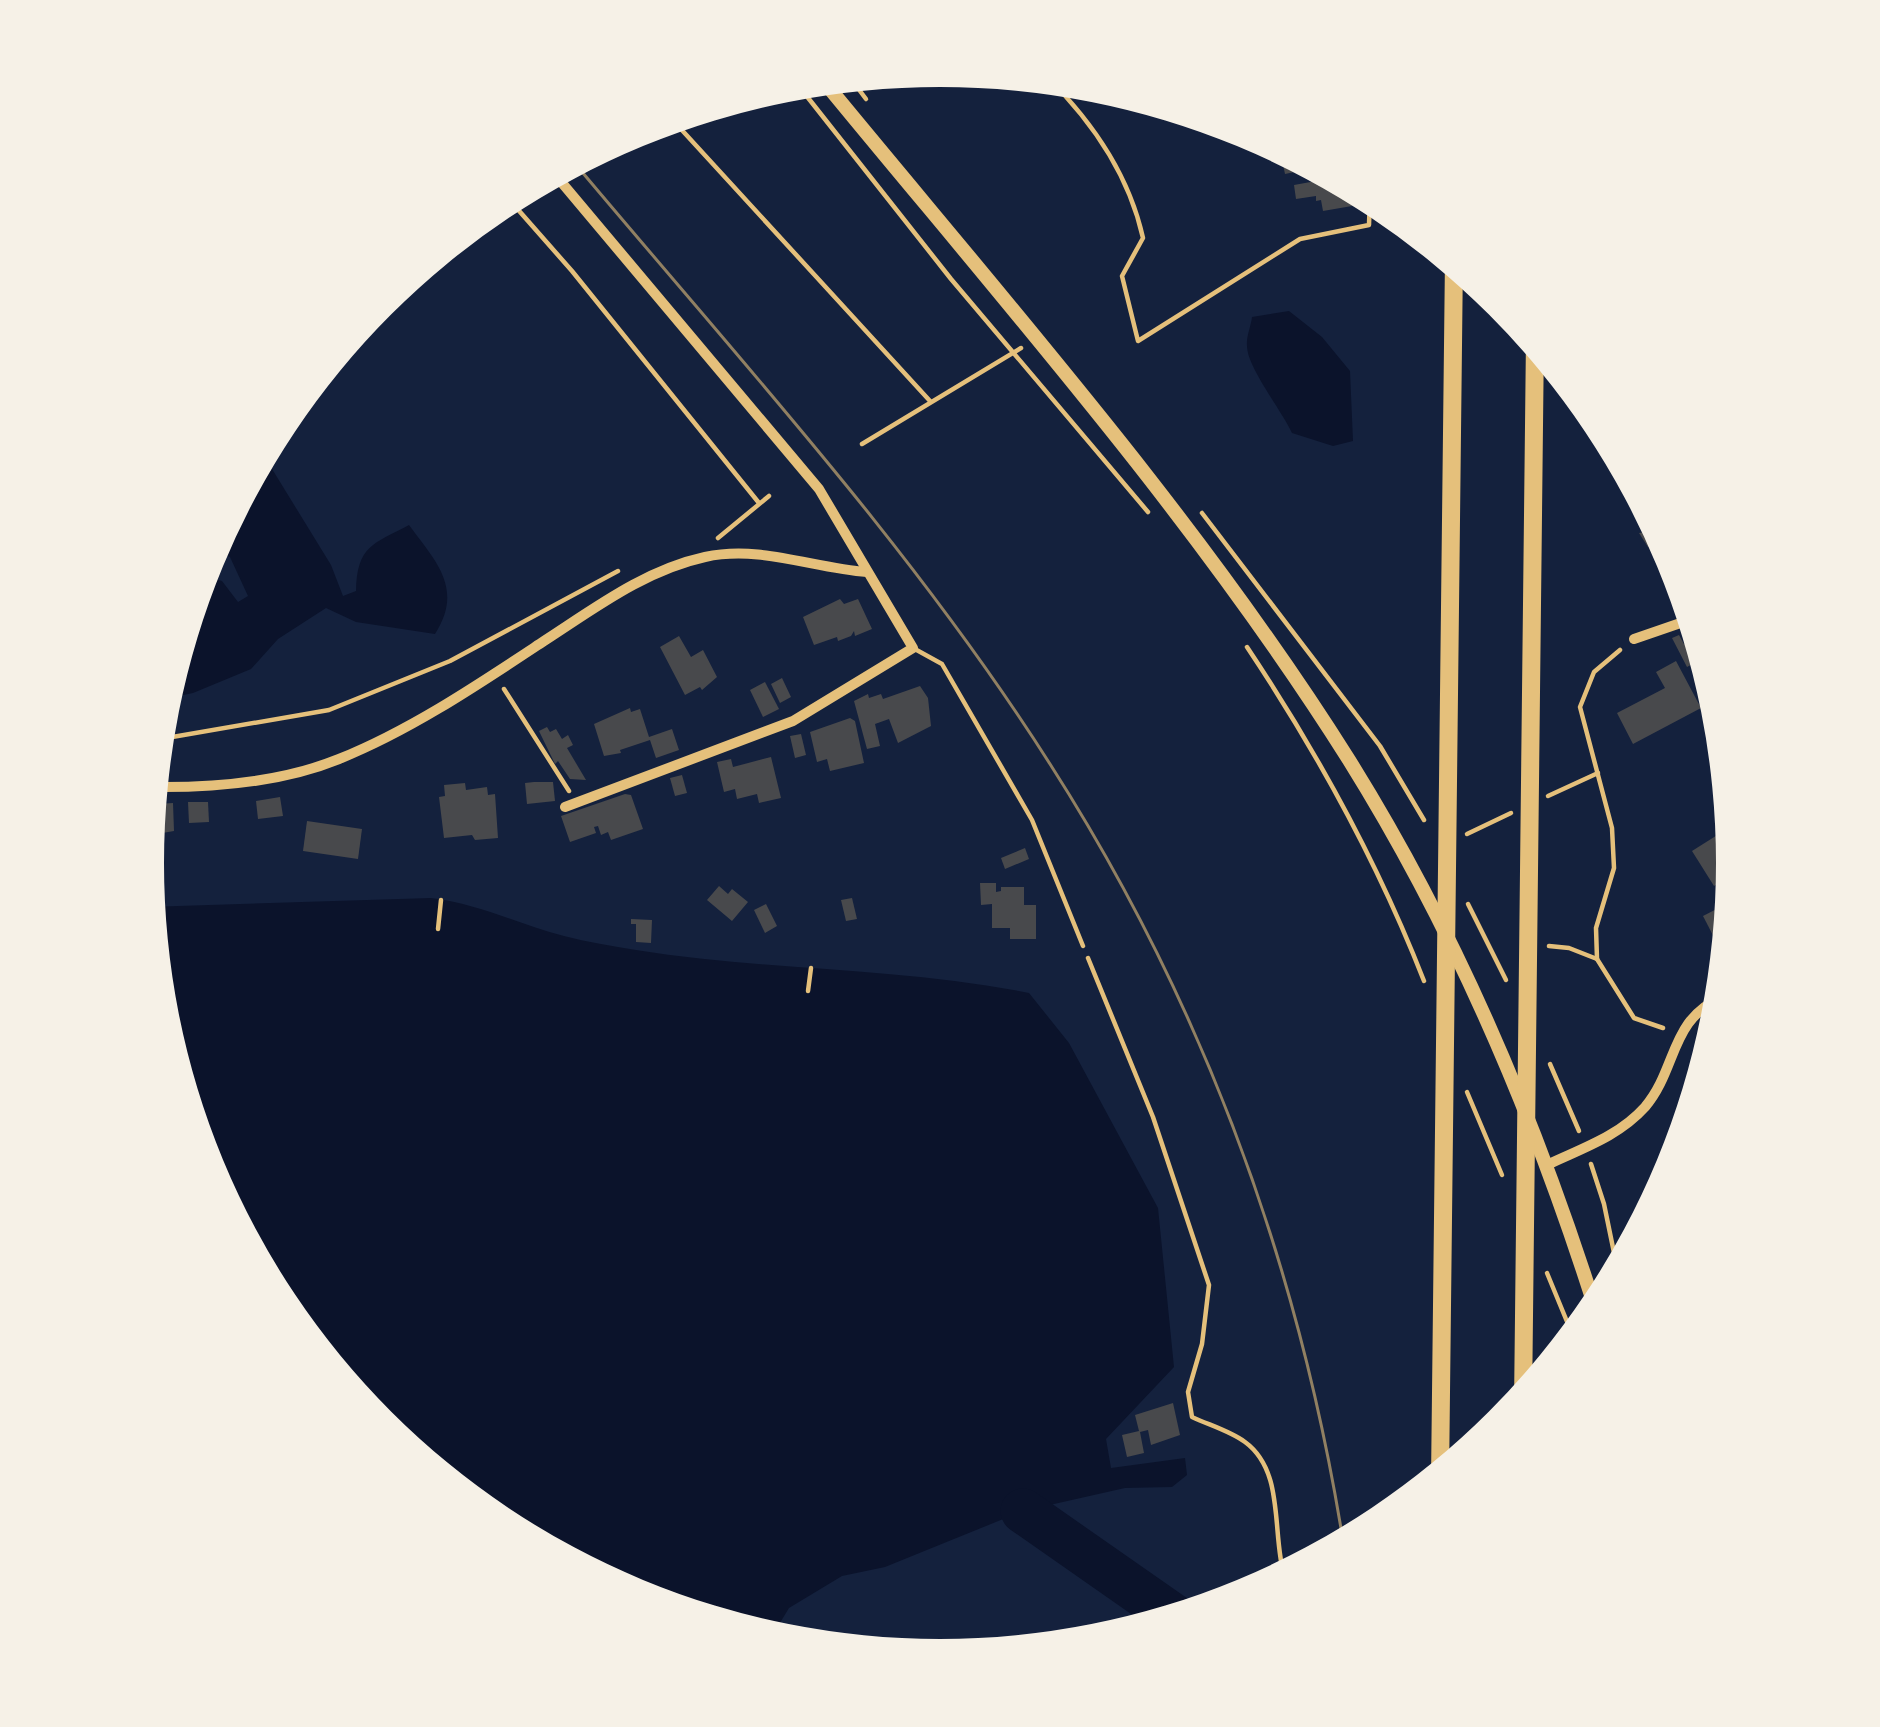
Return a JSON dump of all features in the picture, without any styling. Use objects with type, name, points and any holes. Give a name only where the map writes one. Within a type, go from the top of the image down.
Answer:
[{"type":"highway","points":[[1440,1457],[1454,282]]},
{"type":"highway","points":[[1522,1377],[1535,365]]},
{"type":"street","points":[[835,95],[1194,537],[1348,760],[1462,964],[1549,1164],[1589,1290]]},
{"type":"street","points":[[564,185],[819,489],[913,648],[793,721],[571,805]]},
{"type":"street","points":[[168,787],[205,788],[289,774],[336,760],[386,737],[494,674],[661,570],[708,556],[780,556],[836,570],[867,572]]},
{"type":"street","points":[[1634,638],[1678,624]]},
{"type":"street","points":[[1549,1164],[1624,1128],[1650,1102],[1680,1033],[1703,1006]]},
{"type":"lane","points":[[913,648],[942,664],[1021,801],[1083,946]]},
{"type":"path","points":[[1066,98],[1095,131],[1135,199],[1144,238],[1122,276],[1138,341],[1300,239],[1369,225],[1369,217]]},
{"type":"path","points":[[809,99],[1012,353],[1149,513]]},
{"type":"path","points":[[683,131],[930,400]]},
{"type":"path","points":[[519,211],[758,503]]},
{"type":"path","points":[[862,444],[1036,340]]},
{"type":"path","points":[[708,556],[715,540],[769,496]]},
{"type":"path","points":[[174,737],[329,710],[449,662],[636,565]]},
{"type":"path","points":[[1240,637],[1311,748],[1401,922],[1426,986]]},
{"type":"path","points":[[1634,638],[1594,671],[1580,706],[1612,828],[1614,868],[1596,928],[1597,959],[1634,1018],[1680,1033]]},
{"type":"path","points":[[494,674],[571,805]]},
{"type":"path","points":[[1538,801],[1598,773]]},
{"type":"path","points":[[1458,838],[1518,810]]},
{"type":"path","points":[[1377,874],[1408,861]]},
{"type":"path","points":[[438,928],[441,900]]},
{"type":"path","points":[[1083,946],[1153,1117],[1209,1285],[1202,1344],[1188,1392],[1192,1417],[1242,1440],[1260,1455],[1270,1473],[1279,1562]]},
{"type":"path","points":[[1547,946],[1569,948],[1597,959]]},
{"type":"path","points":[[808,992],[811,968]]},
{"type":"path","points":[[1467,1093],[1502,1175]]},
{"type":"path","points":[[1585,1147],[1613,1249]]},
{"type":"path","points":[[1539,1255],[1567,1321]]},
{"type":"water","points":[[1289,311],[1322,337],[1350,371],[1353,441],[1333,446],[1292,433],[1253,365],[1247,343],[1252,317]]},
{"type":"water","points":[[272,469],[331,565],[343,596],[356,591],[360,564],[369,548],[409,525],[443,576],[447,603],[435,634],[356,622],[326,608],[278,639],[251,669],[182,695],[218,580],[238,602],[248,596],[230,557]]},
{"type":"water","points":[[431,898],[564,936],[636,950],[932,978],[1029,993],[1069,1043],[1158,1208],[1174,1367],[1106,1439],[1111,1468],[1185,1458],[1187,1475],[1172,1487],[1125,1488],[1023,1511],[885,1567],[842,1576],[789,1608],[780,1623],[690,1599],[552,1536],[467,1480],[391,1413],[294,1295],[244,1207],[205,1113],[178,1015],[165,906]]},
{"type":"building","points":[[1311,182],[1352,206],[1323,211],[1316,196],[1296,199],[1294,185]]},
{"type":"building","points":[[840,599],[844,604],[858,599],[872,629],[814,645],[803,617]]},
{"type":"building","points":[[1679,635],[1691,665],[1687,667],[1672,638]]},
{"type":"building","points":[[679,636],[691,657],[703,650],[717,677],[702,690],[685,695],[660,647]]},
{"type":"building","points":[[1676,661],[1701,708],[1633,744],[1617,713],[1665,688],[1656,672]]},
{"type":"building","points":[[782,678],[791,697],[780,703],[771,684]]},
{"type":"building","points":[[765,682],[779,709],[763,717],[750,690]]},
{"type":"building","points":[[920,686],[928,698],[931,726],[898,743],[889,719],[875,724],[880,746],[867,749],[854,701],[868,694],[869,698],[881,694],[883,699]]},
{"type":"building","points":[[630,708],[631,712],[640,709],[649,737],[672,729],[679,750],[656,758],[650,740],[604,756],[594,724]]},
{"type":"building","points":[[850,718],[855,721],[864,763],[830,771],[827,759],[817,762],[810,732]]},
{"type":"building","points":[[547,727],[550,732],[556,729],[562,739],[568,735],[573,745],[567,748],[586,780],[570,779],[558,761],[555,764],[539,731]]},
{"type":"building","points":[[801,734],[806,755],[795,758],[790,736]]},
{"type":"building","points":[[771,757],[781,798],[759,803],[757,794],[737,799],[735,789],[724,792],[717,762],[731,759],[733,767]]},
{"type":"building","points":[[682,775],[687,793],[675,796],[670,778]]},
{"type":"building","points":[[553,782],[555,801],[527,804],[525,783]]},
{"type":"building","points":[[465,783],[466,790],[487,787],[488,795],[495,794],[498,838],[444,838],[439,797],[445,796],[444,785]]},
{"type":"building","points":[[631,795],[643,829],[611,840],[608,832],[601,835],[598,826],[596,833],[570,842],[561,816]]},
{"type":"building","points":[[280,797],[283,816],[258,819],[256,801]]},
{"type":"building","points":[[188,802],[208,802],[209,822],[189,823]]},
{"type":"building","points":[[166,803],[173,803],[174,831],[165,833]]},
{"type":"building","points":[[307,821],[362,829],[358,859],[303,851]]},
{"type":"building","points":[[1715,836],[1716,885],[1714,886],[1692,851]]},
{"type":"building","points":[[1025,848],[1029,859],[1005,869],[1001,858]]},
{"type":"building","points":[[980,883],[996,883],[996,892],[1001,887],[1024,887],[1024,905],[1036,905],[1036,939],[1010,939],[1010,928],[992,928],[992,904],[981,905]]},
{"type":"building","points":[[719,886],[728,894],[732,889],[748,902],[732,921],[707,900]]},
{"type":"building","points":[[852,898],[857,919],[846,921],[841,900]]},
{"type":"building","points":[[766,904],[777,926],[765,933],[754,910]]},
{"type":"building","points":[[1715,910],[1713,935],[1703,916]]},
{"type":"building","points":[[631,919],[652,920],[651,943],[636,942],[636,924]]},
{"type":"building","points":[[1173,1403],[1180,1435],[1151,1445],[1148,1430],[1140,1432],[1144,1453],[1127,1457],[1122,1435],[1139,1431],[1135,1415]]},
{"type":"waterway","points":[[1023,1511],[1161,1608]]},
{"type":"tram line","points":[[584,174],[821,454],[941,606],[1050,764],[1105,855],[1199,1043],[1238,1140],[1301,1341],[1341,1528]]}]
